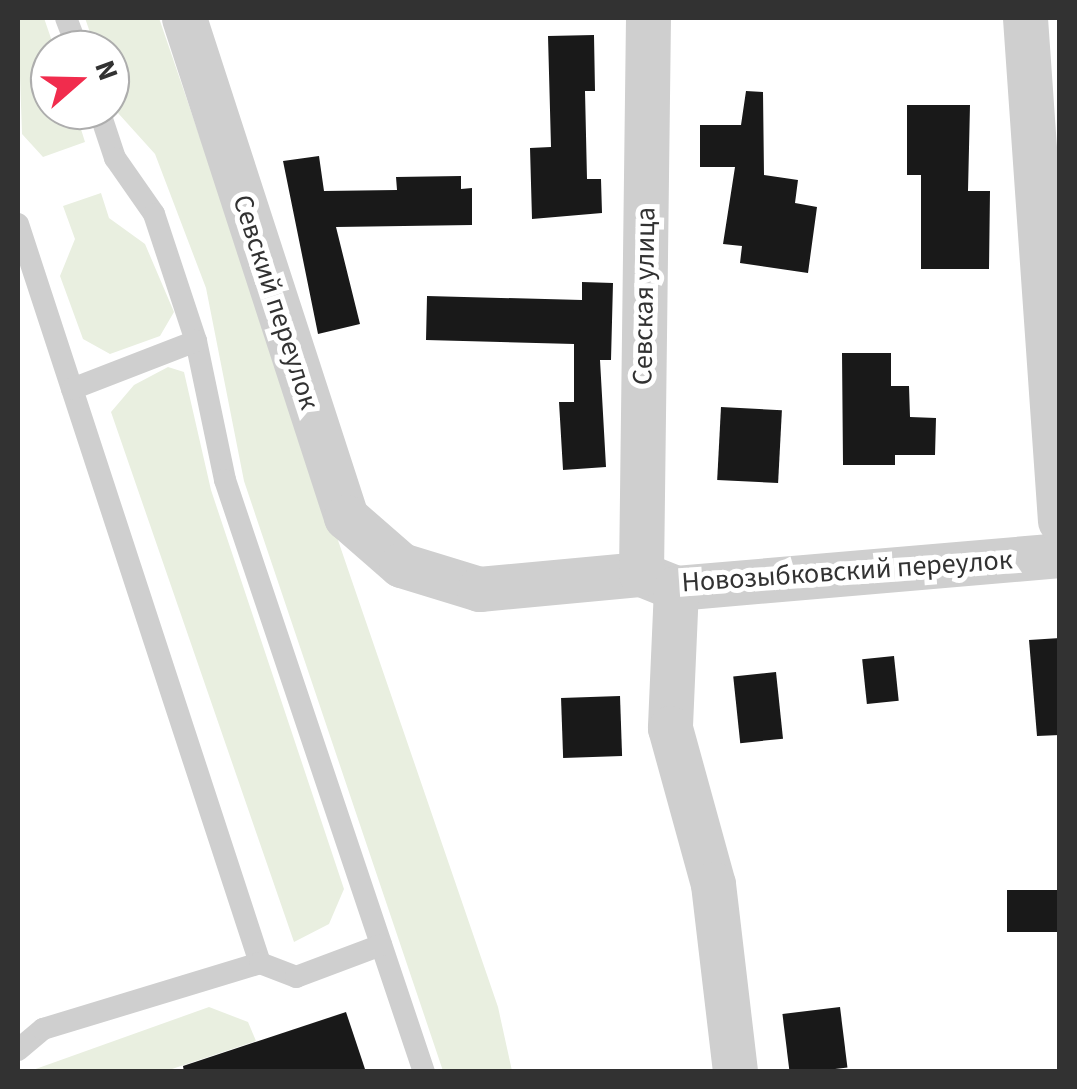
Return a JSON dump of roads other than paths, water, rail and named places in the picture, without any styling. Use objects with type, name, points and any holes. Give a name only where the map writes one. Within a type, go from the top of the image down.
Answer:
[{"type":"street","name":"Севский переулок","points":[[184,18],[346,517],[401,565]]},
{"type":"street","name":"Севская улица","points":[[648,18],[658,581],[670,728],[713,884],[735,1072]]},
{"type":"street","points":[[1025,18],[1060,521]]},
{"type":"street","name":"Новозыбковский переулок","points":[[401,565],[479,589],[1060,556]]},
{"type":"lane","points":[[105,130],[115,158],[154,214],[196,342],[225,480],[424,1072]]},
{"type":"lane","points":[[18,224],[260,963]]},
{"type":"lane","points":[[72,390],[196,342]]},
{"type":"lane","points":[[18,1050],[43,1029],[260,963],[296,977],[381,945]]}]
